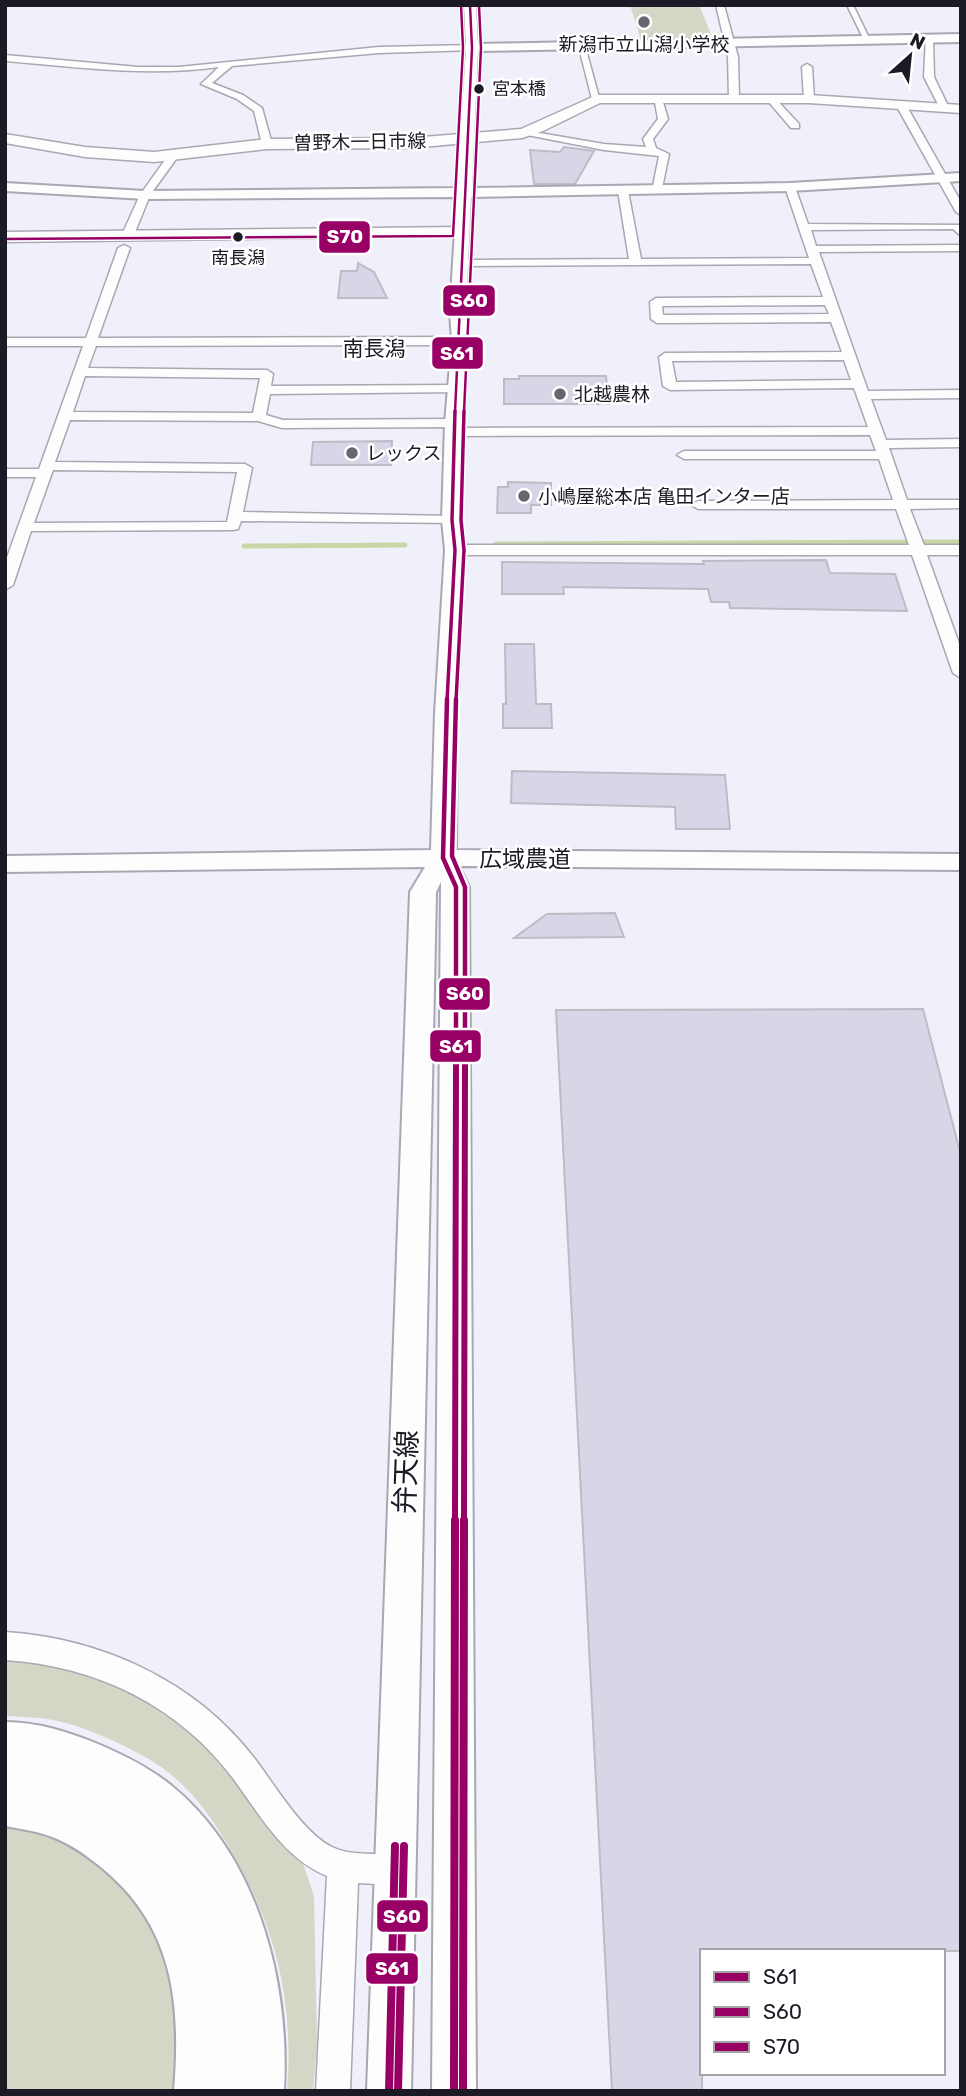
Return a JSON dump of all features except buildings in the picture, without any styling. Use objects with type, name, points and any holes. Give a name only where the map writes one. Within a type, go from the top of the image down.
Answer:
[{"type":"highway","points":[[5,1749],[66,1758],[110,1775],[141,1794],[174,1823],[202,1860],[225,1903],[242,1953],[252,2000],[255,2058],[253,2091]]},
{"type":"highway","points":[[5,1798],[31,1801],[74,1814],[114,1837],[146,1868],[176,1910],[195,1958],[207,2014],[205,2091]]},
{"type":"main road","name":"曽野木一日市線","points":[[5,138],[123,156],[174,155],[267,144],[388,144],[522,132],[538,128],[597,99],[809,99],[961,109]]},
{"type":"main road","points":[[5,237],[125,242],[461,247]]},
{"type":"main road","points":[[5,248],[125,242]]},
{"type":"street","name":"弁天線","points":[[454,2091],[456,887],[443,858],[446,713],[455,550],[452,520],[454,427],[460,341],[458,312],[472,48],[470,5]]},
{"type":"street","points":[[720,5],[730,44],[734,98]]},
{"type":"street","points":[[850,7],[869,40]]},
{"type":"street","points":[[929,38],[929,77],[944,108]]},
{"type":"street","points":[[5,58],[138,70],[179,69],[379,50],[961,38]]},
{"type":"street","points":[[581,46],[597,99]]},
{"type":"street","points":[[229,63],[206,84],[240,97],[259,110],[267,144]]},
{"type":"street","points":[[807,67],[809,99]]},
{"type":"street","points":[[769,98],[795,125]]},
{"type":"street","points":[[652,150],[648,139],[663,119],[657,99]]},
{"type":"street","points":[[901,105],[961,212]]},
{"type":"street","points":[[522,132],[604,147],[652,150],[664,154],[657,191]]},
{"type":"street","points":[[5,585],[11,554],[25,527],[125,242],[145,195],[174,155]]},
{"type":"street","points":[[5,187],[145,195],[657,191],[790,187],[961,177]]},
{"type":"street","points":[[790,187],[961,673]]},
{"type":"street","points":[[623,191],[636,263]]},
{"type":"street","points":[[804,227],[956,226],[961,233]]},
{"type":"street","points":[[461,247],[636,263],[961,248]]},
{"type":"street","points":[[830,301],[656,302],[657,319],[836,318]]},
{"type":"street","points":[[5,342],[460,341]]},
{"type":"street","points":[[849,356],[665,357],[670,386],[961,394]]},
{"type":"street","points":[[79,372],[267,374],[259,417]]},
{"type":"street","points":[[264,390],[456,389]]},
{"type":"street","points":[[63,416],[259,417],[282,425],[454,427],[881,443],[961,443]]},
{"type":"street","points":[[684,455],[881,443]]},
{"type":"street","points":[[5,473],[44,469],[245,468],[233,526],[25,527]]},
{"type":"street","points":[[698,505],[961,504]]},
{"type":"street","points":[[235,516],[452,520]]},
{"type":"street","points":[[455,550],[917,545],[961,550]]},
{"type":"street","name":"弁天線","points":[[389,2091],[424,892],[443,858]]},
{"type":"street","name":"広域農道","points":[[5,864],[443,858],[961,862]]},
{"type":"street","points":[[5,1646],[62,1653],[101,1665],[142,1683],[181,1707],[224,1744],[299,1838],[319,1857],[343,1867],[394,1870]]},
{"type":"street","points":[[333,2091],[343,1867]]},
{"type":"green space","points":[[630,5],[699,5],[713,39],[641,40]]},
{"type":"green space","points":[[59,1648],[148,1696],[174,1714],[298,1849],[314,1896],[317,2044],[313,2091],[287,2091],[288,2028],[285,1998],[272,1940],[249,1884],[221,1834],[200,1804],[163,1768],[119,1743],[71,1724],[39,1718],[5,1716],[5,1651]]},
{"type":"green space","points":[[27,1824],[90,1850],[137,1895],[170,1966],[182,2091],[5,2091],[5,1825]]},
{"type":"waterway","points":[[496,544],[961,542]]},
{"type":"waterway","points":[[244,546],[405,545]]},
{"type":"transit line","name":"S70","points":[[5,239],[453,236],[463,48],[461,5]]},
{"type":"transit line","name":"S61","points":[[454,2091],[456,887],[443,858],[446,713],[455,550],[452,520],[454,423],[472,48],[470,5]]},
{"type":"transit line","name":"S60","points":[[463,2091],[465,887],[452,856],[455,713],[464,550],[461,520],[463,423],[481,48],[479,5]]},
{"type":"transit line","name":"S61","points":[[389,2091],[395,1846]]},
{"type":"transit line","name":"S60","points":[[398,2091],[404,1846]]},
{"type":"place","name":"新潟市立山潟小学校","points":[[644,22]]},
{"type":"place","name":"宮本橋","points":[[479,89]]},
{"type":"place","name":"南長潟","points":[[238,237]]},
{"type":"place","name":"北越農林","points":[[560,394]]},
{"type":"place","name":"レックス","points":[[352,453]]},
{"type":"place","name":"小嶋屋総本店 亀田インター店","points":[[524,496]]},
{"type":"district","name":"南長潟","points":[[374,348]]}]
